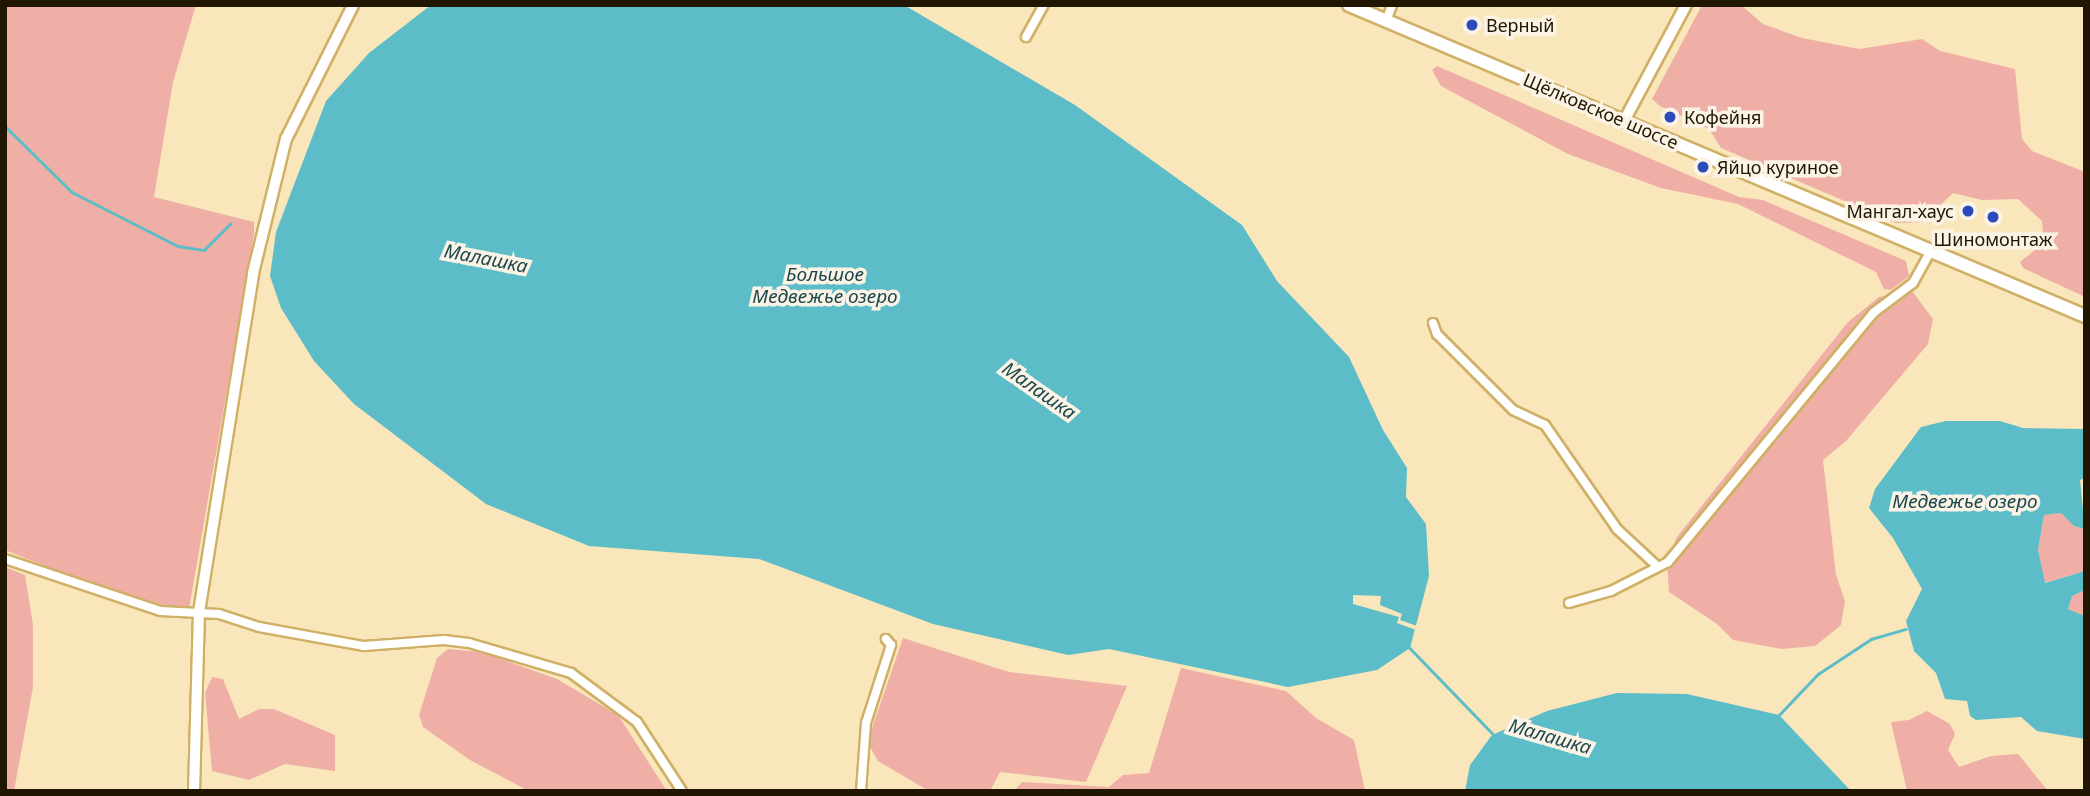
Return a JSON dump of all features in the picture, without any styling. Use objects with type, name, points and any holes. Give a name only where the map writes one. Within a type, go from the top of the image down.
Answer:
[{"type":"main road","points":[[194,791],[200,612],[266,209],[286,139],[354,5]]},
{"type":"main road","name":"Щёлковское шоссе","points":[[1349,5],[2085,316]]},
{"type":"street","points":[[1026,37],[1044,5]]},
{"type":"street","points":[[1386,21],[1392,5]]},
{"type":"street","points":[[1624,121],[1686,5]]},
{"type":"street","points":[[1569,603],[1611,591],[1657,566],[1686,544],[1873,313],[1913,283],[1930,252]]},
{"type":"street","points":[[1433,323],[1437,334],[1482,382],[1513,410],[1545,425],[1617,529],[1657,566]]},
{"type":"street","points":[[5,559],[124,602],[185,615],[200,612],[364,646],[400,647],[444,640],[469,643],[571,673],[637,722],[682,791]]},
{"type":"street","points":[[861,791],[866,723],[891,645],[886,639]]},
{"type":"shaded area","points":[[5,5],[196,5],[173,82],[154,197],[254,222],[254,234],[189,609],[166,607],[104,590],[5,550]]},
{"type":"shaded area","points":[[1702,5],[1741,5],[1763,24],[1802,38],[1859,49],[1922,39],[1940,51],[2015,69],[2022,139],[2032,151],[2085,172],[2085,297],[2023,268],[2020,262],[2035,250],[2043,234],[2042,221],[2018,199],[1982,200],[1953,193],[1923,222],[1896,223],[1721,148],[1709,129],[1660,106],[1652,99]]},
{"type":"shaded area","points":[[1437,66],[1739,197],[1763,200],[1906,261],[1909,276],[1891,290],[1884,289],[1876,272],[1738,204],[1661,188],[1568,154],[1441,86],[1432,70]]},
{"type":"shaded area","points":[[1912,291],[1933,319],[1928,344],[1846,441],[1823,460],[1836,575],[1845,601],[1841,625],[1815,646],[1782,649],[1733,640],[1717,624],[1669,592],[1667,561],[1677,537],[1848,322],[1879,297]]},
{"type":"shaded area","points":[[2061,513],[2074,526],[2085,529],[2085,571],[2044,583],[2038,550],[2044,515]]},
{"type":"shaded area","points":[[5,567],[25,575],[33,625],[33,687],[14,791],[5,791]]},
{"type":"shaded area","points":[[2085,590],[2085,616],[2068,609],[2072,596]]},
{"type":"shaded area","points":[[903,638],[1009,672],[1127,686],[1086,782],[1000,772],[990,791],[929,791],[878,761],[869,745],[871,731]]},
{"type":"shaded area","points":[[448,649],[481,652],[557,679],[618,715],[667,791],[529,791],[470,760],[423,727],[419,715],[437,658]]},
{"type":"shaded area","points":[[1181,668],[1286,691],[1316,718],[1354,740],[1365,791],[1014,791],[1022,782],[1109,787],[1123,775],[1149,773]]},
{"type":"shaded area","points":[[212,677],[223,679],[239,719],[259,709],[274,709],[335,735],[335,771],[285,764],[249,780],[212,771],[205,693]]},
{"type":"shaded area","points":[[1927,711],[1950,724],[1955,734],[1948,750],[1959,767],[1991,756],[2018,754],[2048,791],[1907,791],[1891,722],[1909,720]]},
{"type":"water","name":"Большое Медвежье озеро","points":[[431,5],[904,5],[1075,105],[1242,225],[1277,281],[1349,357],[1383,430],[1407,468],[1406,497],[1426,524],[1429,576],[1410,648],[1377,670],[1288,687],[1109,649],[1068,655],[933,624],[759,559],[589,546],[486,504],[354,404],[314,361],[281,308],[270,276],[276,232],[326,101],[369,53]]},
{"type":"water","name":"Медвежье озеро","points":[[1946,421],[2000,421],[2023,428],[2085,429],[2085,478],[2080,480],[2085,529],[2074,526],[2061,513],[2044,515],[2038,550],[2045,583],[2085,571],[2085,590],[2072,596],[2068,609],[2085,616],[2085,739],[2037,731],[2021,717],[1976,720],[1970,716],[1967,701],[1945,699],[1936,673],[1914,651],[1906,621],[1922,589],[1893,538],[1869,508],[1875,489],[1921,427]]},
{"type":"water","points":[[1617,693],[1687,694],[1779,715],[1851,791],[1465,791],[1470,765],[1492,735],[1547,711]]},
{"type":"pier","points":[[1353,595],[1381,596],[1380,605],[1402,614],[1400,620],[1417,626],[1420,621],[1417,637],[1416,630],[1397,623],[1399,617],[1353,604]]},
{"type":"waterway","name":"Малашка","points":[[5,126],[72,192],[178,246],[204,250],[230,224]]},
{"type":"waterway","name":"Малашка","points":[[1778,716],[1818,674],[1871,639],[1906,629]]},
{"type":"waterway","name":"Малашка","points":[[1409,647],[1494,735]]},
{"type":"place","name":"Верный","points":[[1472,25]]},
{"type":"place","name":"Кофейня","points":[[1670,117]]},
{"type":"place","name":"Яйцо куриное","points":[[1703,167]]},
{"type":"place","name":"Мангал-хаус","points":[[1968,211]]},
{"type":"place","name":"Шиномонтаж","points":[[1993,217]]}]
